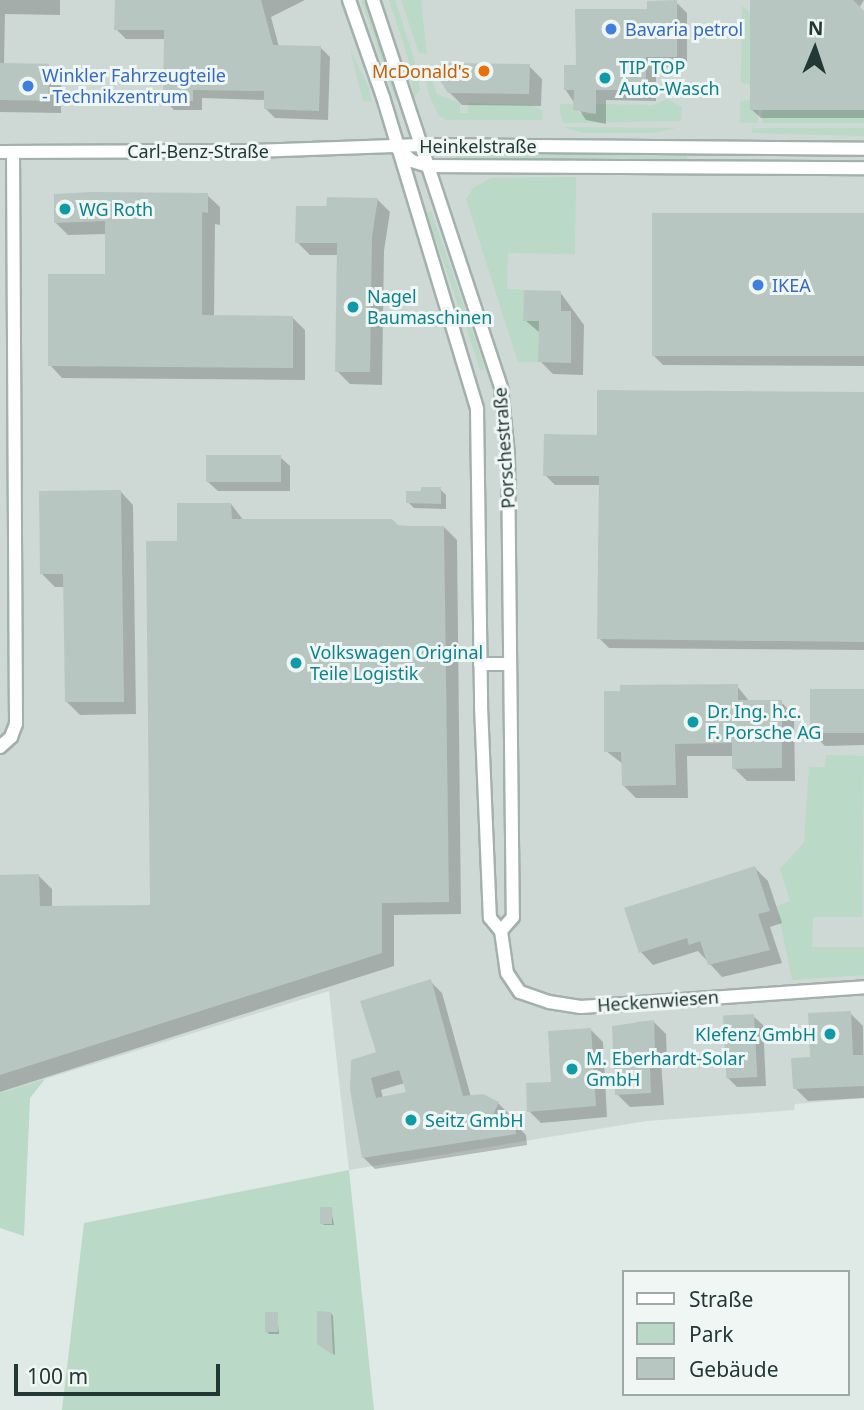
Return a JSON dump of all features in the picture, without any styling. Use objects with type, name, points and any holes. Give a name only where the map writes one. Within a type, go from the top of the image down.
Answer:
[{"type":"street","name":"Porschestraße","points":[[349,0],[477,409],[489,918],[501,931],[513,916],[508,455],[501,388],[373,0]]},
{"type":"street","name":"Heinkelstraße","points":[[397,148],[422,145],[864,149]]},
{"type":"street","name":"Heinkelstraße","points":[[397,148],[412,161],[429,166],[864,168]]},
{"type":"street","name":"Carl-Benz-Straße","points":[[6,152],[397,148]]},
{"type":"street","points":[[0,747],[11,737],[16,724],[6,152]]},
{"type":"street","points":[[481,664],[510,664]]},
{"type":"street","name":"Heckenwiesen","points":[[501,931],[506,973],[520,992],[549,1002],[581,1007],[864,987]]},
{"type":"shaded area","points":[[0,0],[864,0],[864,1098],[795,1104],[794,1110],[647,1121],[349,1170],[329,991],[0,1093]]},
{"type":"green space","points":[[361,0],[365,0],[400,99],[395,99]]},
{"type":"green space","points":[[389,0],[395,0],[415,62],[420,90],[414,98],[408,58]]},
{"type":"green space","points":[[401,0],[421,0],[427,54],[419,53]]},
{"type":"green space","points":[[742,6],[750,13],[750,84],[741,83]]},
{"type":"green space","points":[[350,49],[368,86],[372,102],[363,101]]},
{"type":"green space","points":[[427,64],[437,94],[460,103],[460,113],[468,113],[468,103],[532,105],[543,111],[542,120],[447,120],[439,116],[429,95],[423,65]]},
{"type":"green space","points":[[667,99],[682,107],[681,121],[564,123],[560,113],[560,104],[572,104],[580,114],[595,114],[596,104],[653,105]]},
{"type":"green space","points":[[750,100],[750,110],[758,110],[758,123],[740,122],[740,101]]},
{"type":"green space","points":[[762,110],[864,110],[864,123],[762,123]]},
{"type":"green space","points":[[564,127],[676,128],[653,133],[582,133]]},
{"type":"green space","points":[[753,128],[864,128],[864,136],[751,133]]},
{"type":"green space","points":[[455,153],[687,155],[687,159],[456,158]]},
{"type":"green space","points":[[576,177],[575,254],[508,253],[507,289],[524,290],[523,321],[539,321],[538,362],[518,362],[466,199],[473,188],[491,178]]},
{"type":"green space","points":[[431,211],[485,369],[481,371],[426,213]]},
{"type":"green space","points":[[826,755],[864,756],[862,917],[813,917],[812,947],[864,947],[864,975],[792,980],[777,906],[790,901],[780,869],[804,842],[809,767],[825,767]]},
{"type":"green space","points":[[45,1079],[30,1098],[24,1236],[0,1228],[0,1093]]},
{"type":"green space","points":[[349,1170],[374,1410],[62,1410],[84,1223]]},
{"type":"building","points":[[115,0],[261,0],[273,45],[321,46],[319,111],[264,109],[264,91],[193,90],[193,101],[163,101],[164,30],[114,30]]},
{"type":"building","points":[[677,0],[677,57],[646,57],[646,90],[596,90],[596,114],[573,110],[574,90],[564,90],[564,65],[576,65],[575,9],[647,9],[647,1]]},
{"type":"building","points":[[750,0],[853,0],[864,11],[864,110],[750,110]]},
{"type":"building","points":[[0,63],[49,64],[48,101],[0,100]]},
{"type":"building","name":"McDonald's","points":[[440,63],[530,64],[529,94],[448,93],[439,79]]},
{"type":"building","points":[[208,193],[208,213],[202,212],[202,315],[293,316],[293,368],[48,366],[48,274],[105,274],[105,221],[54,223],[54,194]]},
{"type":"building","name":"Nagel Baumaschinen","points":[[327,197],[378,198],[372,237],[370,372],[335,372],[337,243],[295,243],[296,206],[326,206]]},
{"type":"building","name":"IKEA","points":[[652,213],[864,213],[864,356],[652,356]]},
{"type":"building","points":[[524,290],[561,291],[561,311],[571,311],[571,363],[538,362],[539,321],[523,321]]},
{"type":"building","points":[[597,390],[864,392],[864,642],[597,639],[599,476],[543,476],[544,434],[597,435]]},
{"type":"building","points":[[206,455],[281,455],[281,482],[206,482]]},
{"type":"building","points":[[421,487],[441,487],[441,504],[406,503],[406,491],[421,491]]},
{"type":"building","points":[[121,490],[124,702],[65,702],[63,574],[40,574],[39,491]]},
{"type":"building","name":"Volkswagen Original Teile Logistik","points":[[177,503],[231,503],[232,519],[392,519],[399,526],[444,526],[449,902],[382,903],[382,953],[0,1075],[0,875],[39,874],[40,906],[150,905],[146,541],[177,541]]},
{"type":"building","name":"Dr. Ing. h.c. F. Porsche AG","points":[[738,684],[738,700],[782,700],[782,768],[732,769],[732,743],[675,744],[676,785],[622,786],[621,752],[604,752],[604,691],[620,691],[620,685]]},
{"type":"building","points":[[810,689],[864,689],[864,733],[810,733]]},
{"type":"building","points":[[755,866],[770,911],[758,914],[770,950],[708,965],[700,941],[689,945],[687,938],[639,953],[624,908]]},
{"type":"building","points":[[431,979],[463,1096],[483,1094],[499,1102],[490,1121],[515,1121],[516,1134],[362,1158],[350,1090],[351,1060],[376,1052],[360,1001]],"holes":[[[399,1070],[406,1092],[376,1098],[371,1078]]]},
{"type":"building","name":"Klefenz GmbH","points":[[851,1011],[853,1055],[864,1055],[864,1086],[793,1089],[791,1058],[810,1057],[808,1013]]},
{"type":"building","points":[[754,1014],[757,1077],[726,1079],[723,1016]]},
{"type":"building","points":[[654,1020],[655,1048],[649,1048],[651,1093],[615,1095],[612,1026]]},
{"type":"building","name":"M. Eberhardt-Solar GmbH","points":[[591,1028],[596,1106],[527,1112],[526,1083],[551,1082],[548,1031]]},
{"type":"building","points":[[320,1207],[332,1207],[332,1224],[320,1224]]},
{"type":"building","points":[[317,1311],[331,1312],[333,1355],[317,1344]]},
{"type":"building","points":[[265,1312],[278,1312],[278,1332],[265,1332]]},
{"type":"place","name":"Bavaria petrol","points":[[611,29]]},
{"type":"place","name":"McDonald's","points":[[484,71]]},
{"type":"place","name":"TIP TOP Auto-Wasch","points":[[605,78]]},
{"type":"place","name":"Winkler Fahrzeugteile - Technikzentrum","points":[[28,86]]},
{"type":"place","name":"WG Roth","points":[[65,209]]},
{"type":"place","name":"IKEA","points":[[758,285]]},
{"type":"place","name":"Nagel Baumaschinen","points":[[353,307]]},
{"type":"place","name":"Volkswagen Original Teile Logistik","points":[[296,663]]},
{"type":"place","name":"Dr. Ing. h.c. F. Porsche AG","points":[[693,722]]},
{"type":"place","name":"Klefenz GmbH","points":[[830,1034]]},
{"type":"place","name":"M. Eberhardt-Solar GmbH","points":[[572,1069]]},
{"type":"place","name":"Seitz GmbH","points":[[411,1120]]}]
